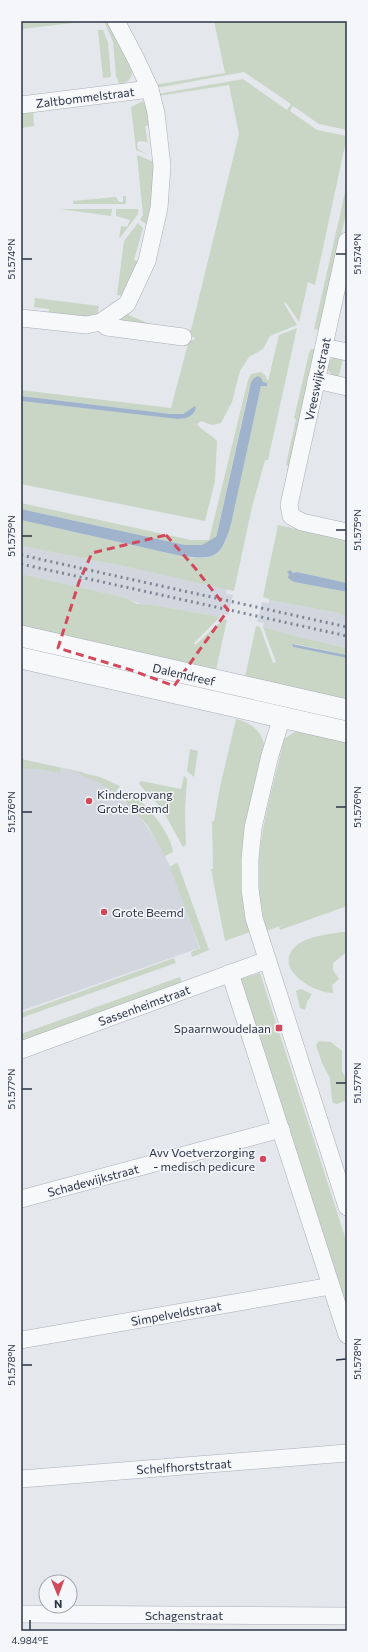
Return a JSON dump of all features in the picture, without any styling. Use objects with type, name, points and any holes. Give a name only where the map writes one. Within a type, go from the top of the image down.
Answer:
[{"type":"street","points":[[21,318],[86,325],[101,322],[127,304],[147,261],[159,208],[162,166],[156,113],[150,89],[116,21]]},
{"type":"street","name":"Zaltbommelstraat","points":[[21,104],[150,89]]},
{"type":"street","name":"Vreeswijkstraat","points":[[347,241],[289,504],[291,516],[302,522],[347,532]]},
{"type":"street","points":[[101,322],[107,327],[183,338]]},
{"type":"street","points":[[324,347],[347,352]]},
{"type":"street","points":[[316,380],[347,387]]},
{"type":"street","name":"Dalemdreef","points":[[21,636],[347,710]]},
{"type":"street","name":"Dalemdreef","points":[[21,658],[347,732]]},
{"type":"street","points":[[287,697],[270,755],[252,828],[250,889],[254,918],[347,1207]]},
{"type":"street","name":"Sassenheimstraat","points":[[21,1050],[267,960]]},
{"type":"street","points":[[230,973],[347,1335]]},
{"type":"street","name":"Schadewijkstraat","points":[[21,1199],[281,1129]]},
{"type":"street","name":"Simpelveldstraat","points":[[21,1340],[331,1286]]},
{"type":"street","name":"Schelfhorststraat","points":[[21,1479],[347,1453]]},
{"type":"street","name":"Schagenstraat","points":[[21,1614],[347,1616]]},
{"type":"highlighted area","points":[[166,535],[195,568],[228,610],[174,686],[131,670],[58,648],[79,582],[92,553]]},
{"type":"shaded area","points":[[21,546],[123,566],[227,589],[226,594],[233,595],[228,615],[221,614],[220,617],[153,605],[142,605],[127,598],[21,574]]},
{"type":"shaded area","points":[[269,600],[338,613],[347,617],[347,648],[263,627],[264,623],[257,622],[262,602],[269,603]]},
{"type":"shaded area","name":"Grote Beemd","points":[[21,759],[82,772],[111,790],[137,813],[160,845],[175,877],[199,948],[21,1011]]},
{"type":"green space","points":[[21,21],[90,21],[21,29]]},
{"type":"green space","points":[[104,21],[107,21],[126,53],[131,67],[132,74],[130,79],[120,85],[116,76],[113,42]]},
{"type":"green space","points":[[214,21],[347,21],[347,130],[319,124],[293,106],[290,111],[317,130],[347,136],[315,285],[308,282],[299,322],[284,301],[297,325],[270,336],[263,349],[249,357],[240,371],[232,402],[221,423],[212,425],[201,421],[197,424],[217,441],[215,481],[205,521],[21,484],[21,401],[182,419],[191,408],[183,414],[171,414],[21,396],[21,390],[171,408],[189,340],[195,340],[194,337],[188,337],[189,331],[118,321],[128,313],[129,315],[154,326],[191,330],[239,134],[229,85],[158,96],[158,94],[243,79],[287,110],[291,104],[244,72],[156,88],[155,85],[225,73]]},
{"type":"green space","points":[[98,30],[103,30],[108,43],[111,77],[103,78]]},
{"type":"green space","points":[[143,101],[147,108],[150,125],[145,126],[148,144],[147,142],[139,141],[137,144],[138,149],[149,155],[136,150],[131,107]]},
{"type":"green space","points":[[33,110],[34,126],[21,128],[21,111]]},
{"type":"green space","points":[[137,155],[154,162],[154,180],[149,226],[140,220],[143,215]]},
{"type":"green space","points":[[347,184],[347,208],[321,330],[314,329]]},
{"type":"green space","points":[[123,196],[126,196],[126,204],[73,204],[73,201],[116,197],[119,202],[123,202]]},
{"type":"green space","points":[[60,209],[112,209],[111,216]]},
{"type":"green space","points":[[116,209],[138,209],[138,214],[119,239],[121,226],[127,227],[130,220],[116,216]]},
{"type":"green space","points":[[138,223],[143,228],[134,260],[139,262],[123,296],[117,295],[124,241]]},
{"type":"green space","points":[[35,298],[99,306],[97,315],[87,317],[48,314],[49,309],[34,307]]},
{"type":"green space","points":[[297,328],[268,460],[265,460],[252,507],[234,591],[123,566],[21,546],[21,520],[181,556],[202,558],[213,556],[218,552],[226,540],[261,386],[266,386],[255,377],[251,382],[247,398],[216,538],[211,545],[185,545],[21,509],[21,503],[191,540],[209,540],[248,380],[251,374],[261,372],[265,375],[268,381],[279,335]]},
{"type":"green space","points":[[311,349],[315,349],[283,499],[288,465],[286,465],[296,419],[294,418]]},
{"type":"green space","points":[[339,354],[344,355],[338,379],[334,378],[326,367],[327,362]]},
{"type":"green space","points":[[278,525],[347,540],[347,583],[297,572],[293,573],[294,582],[347,592],[347,617],[338,613],[269,600],[263,597]]},
{"type":"green space","points":[[21,574],[127,598],[137,604],[153,605],[220,617],[194,643],[195,645],[224,619],[227,620],[216,670],[21,634]]},
{"type":"green space","points":[[256,626],[260,627],[273,663],[276,662],[263,627],[347,648],[347,655],[295,644],[293,647],[347,658],[347,706],[244,682]]},
{"type":"green space","points":[[236,719],[247,723],[256,729],[262,738],[265,749],[243,900],[250,932],[225,941],[211,869],[213,869],[212,821],[214,821],[220,787]]},
{"type":"green space","points":[[301,728],[347,736],[347,906],[280,930],[279,927],[289,923],[266,931],[260,902],[258,872],[262,834],[284,739]]},
{"type":"green space","points":[[190,749],[198,751],[194,777],[187,771]]},
{"type":"green space","points":[[21,759],[61,768],[60,773],[38,769],[21,769]]},
{"type":"green space","points":[[70,770],[100,777],[120,786],[115,793],[98,782]]},
{"type":"green space","points":[[184,776],[187,779],[185,812],[186,845],[183,847],[162,809],[139,784],[141,781],[181,789]]},
{"type":"green space","points":[[129,794],[132,794],[151,812],[168,836],[173,852],[165,856],[148,826],[124,800]]},
{"type":"green space","points":[[176,863],[178,864],[209,950],[192,957],[191,952],[200,948],[170,867]]},
{"type":"green space","points":[[347,932],[347,952],[333,963],[333,970],[339,979],[332,985],[333,993],[316,989],[298,978],[292,971],[289,963],[289,955],[295,947],[310,938]]},
{"type":"green space","points":[[174,958],[176,963],[21,1018],[21,1013]]},
{"type":"green space","points":[[260,973],[347,1243],[347,1322],[236,980]]},
{"type":"green space","points":[[180,977],[182,983],[21,1041],[21,1034]]},
{"type":"green space","points":[[301,989],[312,994],[307,1002],[305,1010],[300,1008],[296,991]]},
{"type":"green space","points":[[319,1041],[331,1042],[342,1051],[342,1071],[347,1081],[347,1100],[337,1104],[333,1103],[330,1078],[322,1063],[316,1045]]},
{"type":"water","points":[[258,376],[263,382],[267,383],[267,386],[261,386],[231,524],[224,544],[215,554],[210,557],[181,556],[21,520],[21,509],[185,545],[211,545],[216,538],[251,382]]},
{"type":"water","points":[[21,396],[171,414],[183,414],[195,406],[196,408],[195,411],[189,416],[178,419],[21,401]]},
{"type":"water","points":[[290,570],[293,573],[297,572],[347,583],[347,592],[294,582],[288,578],[289,574],[287,572]]},
{"type":"water","points":[[292,644],[347,655],[347,658],[293,647]]},
{"type":"waterway","points":[[202,548],[219,538]]},
{"type":"railway","points":[[21,555],[347,627]]},
{"type":"railway","points":[[21,564],[347,636]]},
{"type":"place","name":"Kinderopvang Grote Beemd","points":[[89,801]]},
{"type":"place","name":"Grote Beemd","points":[[104,912]]},
{"type":"place","name":"Spaarnwoudelaan","points":[[279,1028]]},
{"type":"place","name":"Avv Voetverzorging - medisch pedicure","points":[[263,1159]]}]
